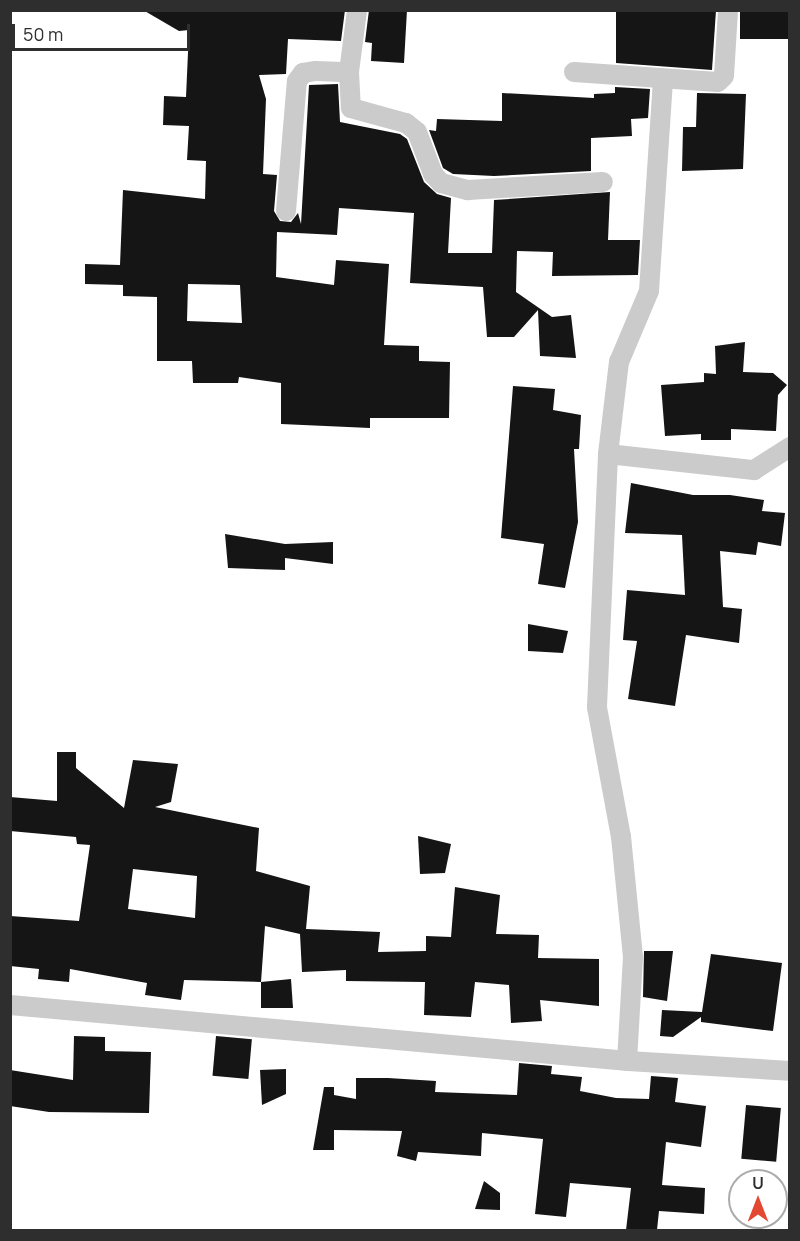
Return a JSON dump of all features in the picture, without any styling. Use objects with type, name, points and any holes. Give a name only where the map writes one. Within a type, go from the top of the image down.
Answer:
[{"type":"street","points":[[357,10],[349,72],[351,108],[406,123],[417,132],[433,174],[441,183],[468,189],[603,182]]},
{"type":"street","points":[[574,72],[718,82],[724,76],[728,10]]},
{"type":"street","points":[[286,211],[297,81],[303,73],[349,72]]},
{"type":"street","points":[[627,1061],[633,957],[621,837],[597,707],[608,454],[619,362],[649,291],[663,78]]},
{"type":"street","points":[[608,454],[754,470],[789,447]]},
{"type":"street","points":[[10,1005],[627,1061],[789,1071]]},
{"type":"building","points":[[143,10],[345,10],[341,41],[288,39],[286,74],[259,75],[266,99],[263,174],[277,175],[274,211],[280,221],[291,222],[298,213],[301,224],[309,85],[338,84],[340,122],[400,134],[407,139],[424,182],[437,194],[451,198],[448,253],[492,253],[494,200],[610,192],[608,240],[640,240],[638,275],[552,276],[553,252],[517,251],[516,292],[552,317],[571,315],[576,358],[540,356],[538,310],[514,337],[487,337],[483,287],[410,283],[414,213],[339,208],[337,235],[277,232],[276,277],[334,285],[336,260],[389,264],[384,345],[419,346],[419,361],[450,362],[449,418],[370,418],[370,428],[281,424],[281,383],[239,377],[238,383],[193,383],[192,361],[157,361],[157,297],[123,296],[123,285],[85,284],[85,264],[120,265],[123,190],[205,199],[206,161],[187,160],[189,126],[163,125],[164,96],[186,97],[189,30],[179,31]],"holes":[[[188,284],[240,285],[242,323],[187,321]]]},
{"type":"building","points":[[369,10],[407,10],[404,63],[371,61],[372,43],[365,42]]},
{"type":"building","points":[[616,10],[716,10],[712,70],[616,63]]},
{"type":"building","points":[[740,10],[788,10],[788,39],[740,39]]},
{"type":"building","points":[[615,87],[650,89],[648,118],[631,119],[632,136],[591,138],[591,171],[494,176],[453,174],[443,168],[429,130],[436,131],[437,119],[502,121],[502,93],[594,98],[594,94],[615,93]]},
{"type":"building","points":[[697,93],[746,94],[743,169],[682,171],[683,127],[696,127]]},
{"type":"building","points":[[745,342],[743,372],[773,373],[787,385],[778,395],[776,431],[731,429],[731,440],[701,440],[701,434],[665,436],[661,385],[704,382],[704,373],[716,374],[715,346]]},
{"type":"building","points":[[513,386],[555,389],[553,410],[581,415],[579,449],[574,449],[578,522],[565,588],[538,584],[544,544],[501,538]]},
{"type":"building","points":[[631,483],[693,495],[730,495],[764,500],[762,511],[785,513],[781,546],[758,542],[756,555],[720,551],[723,607],[742,609],[739,643],[686,635],[675,706],[628,699],[637,641],[623,640],[627,590],[685,595],[682,535],[625,533]]},
{"type":"building","points":[[225,534],[285,544],[333,542],[333,564],[285,558],[285,570],[228,568]]},
{"type":"building","points":[[528,624],[568,631],[563,653],[528,651]]},
{"type":"building","points":[[57,752],[76,752],[76,768],[124,808],[133,760],[178,764],[171,802],[155,807],[259,828],[256,871],[310,886],[306,929],[380,932],[378,952],[426,951],[426,936],[451,937],[455,887],[500,895],[496,934],[539,935],[538,958],[599,959],[599,1006],[540,1000],[542,1021],[511,1023],[509,985],[475,982],[471,1017],[424,1015],[425,982],[346,981],[346,970],[302,972],[300,934],[265,926],[261,982],[184,980],[181,1000],[145,995],[147,983],[70,969],[69,982],[38,979],[39,969],[10,966],[10,916],[79,921],[90,845],[77,844],[76,837],[10,831],[10,797],[57,801]],"holes":[[[133,869],[197,876],[195,918],[128,909]]]},
{"type":"building","points":[[418,836],[451,844],[445,873],[420,874]]},
{"type":"building","points":[[644,951],[673,951],[667,1001],[643,997]]},
{"type":"building","points":[[711,954],[782,963],[773,1031],[701,1022],[701,1017],[673,1037],[660,1036],[662,1010],[702,1012]]},
{"type":"building","points":[[291,979],[293,1008],[261,1008],[261,982]]},
{"type":"building","points":[[74,1036],[105,1037],[105,1051],[151,1052],[149,1113],[49,1112],[10,1106],[10,1070],[73,1080]]},
{"type":"building","points":[[216,1036],[252,1039],[248,1079],[213,1076]]},
{"type":"building","points":[[519,1063],[552,1066],[551,1074],[582,1077],[580,1091],[616,1098],[649,1099],[651,1076],[678,1078],[675,1102],[706,1106],[701,1147],[666,1142],[662,1185],[705,1188],[704,1214],[659,1211],[657,1230],[626,1230],[631,1188],[570,1183],[566,1217],[535,1214],[543,1139],[482,1133],[481,1156],[418,1152],[416,1161],[397,1156],[402,1131],[334,1130],[334,1150],[313,1150],[324,1087],[334,1087],[334,1095],[356,1099],[356,1078],[388,1078],[436,1081],[435,1092],[517,1095]]},
{"type":"building","points":[[286,1069],[286,1094],[262,1105],[260,1070]]},
{"type":"building","points":[[746,1105],[781,1108],[776,1162],[741,1159]]},
{"type":"building","points":[[484,1181],[500,1193],[500,1210],[475,1209]]}]
